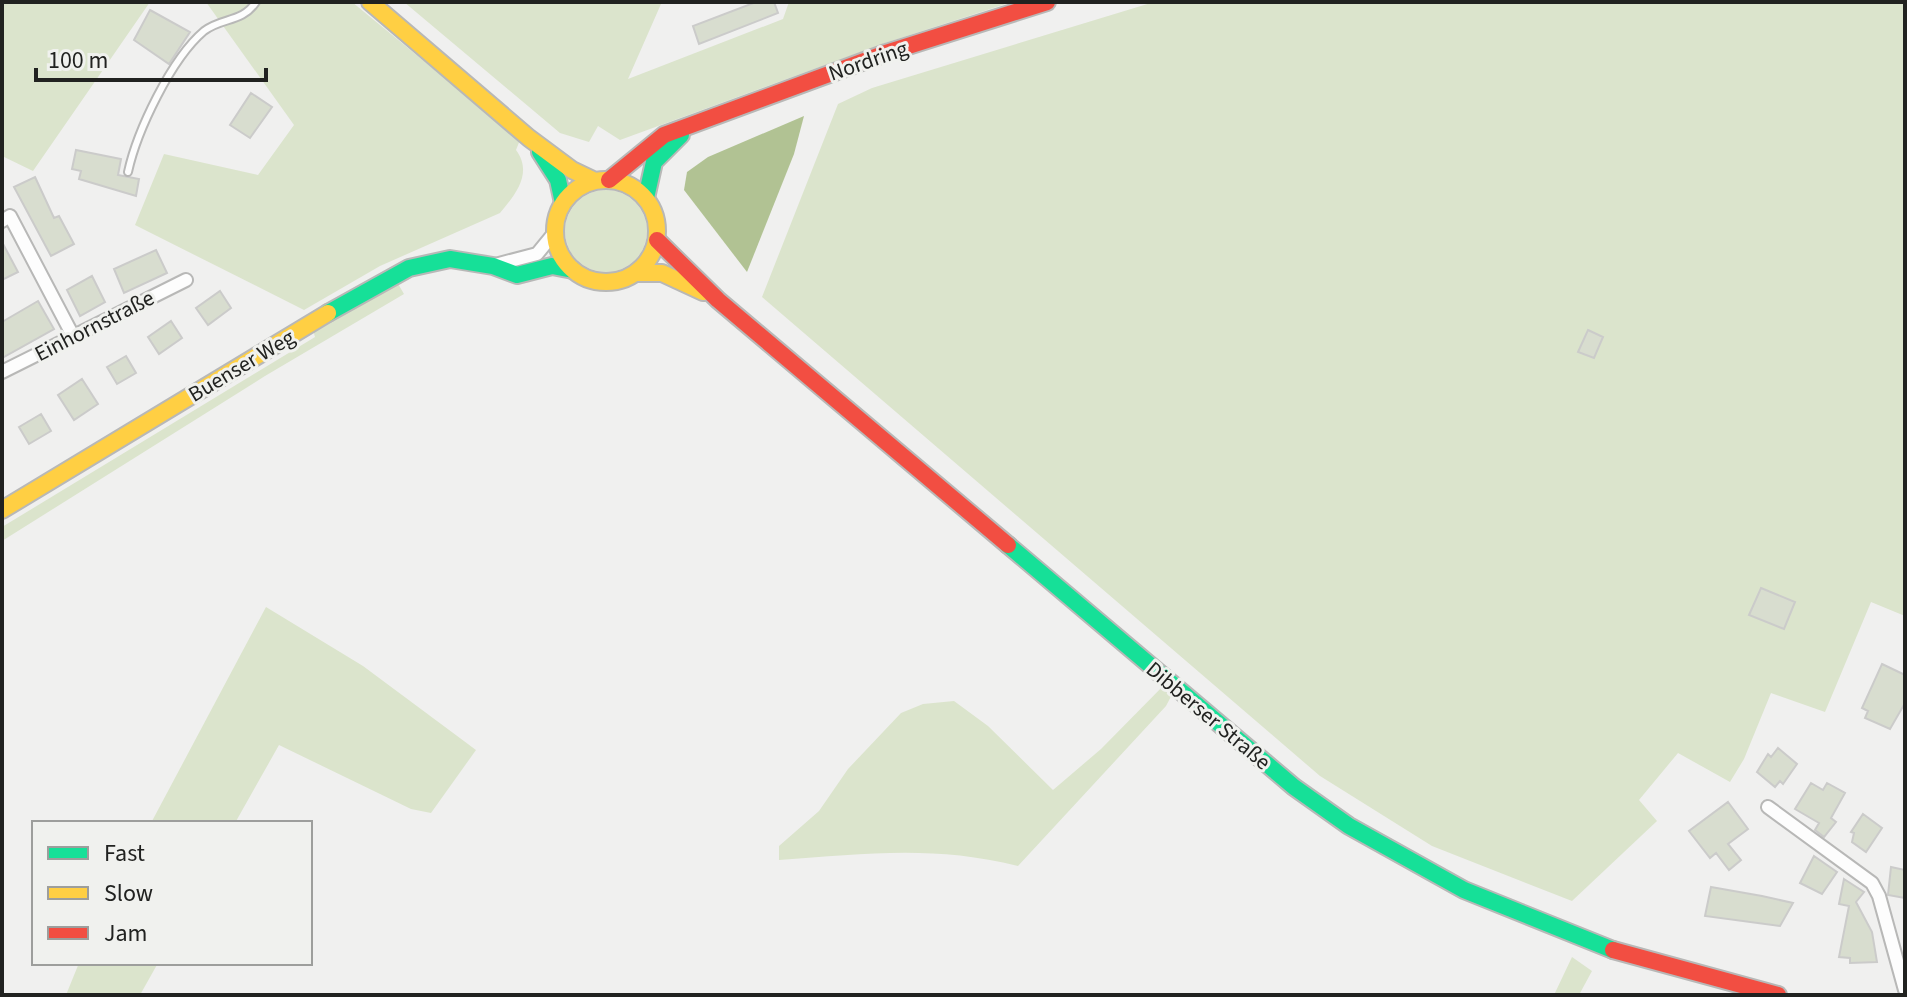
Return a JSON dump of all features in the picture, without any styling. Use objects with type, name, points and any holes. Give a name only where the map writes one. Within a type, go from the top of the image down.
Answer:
[{"type":"main road","points":[[370,2],[529,138],[572,170],[630,186],[646,198],[656,218],[657,240],[651,256],[636,273],[604,283],[585,278],[573,270],[561,255],[555,232],[563,203],[556,175],[529,138]]},
{"type":"main road","name":"Nordring","points":[[602,180],[651,142],[886,53],[1047,2]]},
{"type":"main road","name":"Nordring","points":[[646,198],[647,173],[652,163],[667,145],[692,127]]},
{"type":"main road","points":[[563,203],[578,189],[602,180]]},
{"type":"main road","name":"Dibberser Straße","points":[[657,240],[718,300],[1282,777],[1354,832],[1424,872],[1546,926],[1635,958],[1778,995]]},
{"type":"main road","name":"Buenser Weg","points":[[2,510],[302,328],[409,268],[450,259],[493,266],[517,275],[552,266],[573,270]]},
{"type":"main road","name":"Dibberser Straße","points":[[636,273],[662,273],[718,300]]},
{"type":"street","points":[[2,221],[10,216],[72,334]]},
{"type":"street","name":"Buenser Weg","points":[[493,266],[537,254],[555,232]]},
{"type":"street","name":"Einhornstraße","points":[[2,372],[72,334],[186,280]]},
{"type":"street","points":[[1768,807],[1872,883],[1879,896],[1905,990]]},
{"type":"lane","points":[[128,172],[134,144],[191,44],[209,28],[244,17],[256,2]]},
{"type":"shaded area","points":[[2,2],[150,2],[33,171],[2,156]]},
{"type":"shaded area","points":[[206,2],[352,2],[520,140],[516,150],[523,175],[517,191],[500,213],[380,266],[304,310],[135,225],[164,154],[258,175],[294,125]]},
{"type":"shaded area","points":[[404,2],[661,4],[628,79],[783,19],[789,2],[1012,2],[888,42],[620,140],[598,126],[589,142],[560,133]]},
{"type":"shaded area","points":[[1154,2],[1905,2],[1905,616],[1871,602],[1825,712],[1771,693],[1744,759],[1730,782],[1678,753],[1639,800],[1657,821],[1572,901],[1432,846],[1320,776],[762,297],[838,104],[872,88]]},
{"type":"shaded area","points":[[804,116],[794,154],[747,272],[684,190],[687,172],[708,157]]},
{"type":"shaded area","points":[[606,190],[622,194],[635,202],[643,215],[647,231],[643,247],[635,260],[622,268],[606,272],[590,268],[577,260],[569,247],[565,231],[569,215],[577,202],[590,194]]},
{"type":"shaded area","points":[[397,282],[404,294],[265,376],[2,541],[2,527],[315,337],[313,330]]},
{"type":"shaded area","points":[[266,607],[363,666],[476,750],[431,813],[411,809],[279,745],[236,821],[152,821]]},
{"type":"shaded area","points":[[1168,681],[1176,687],[1166,706],[1018,866],[987,859],[928,853],[779,860],[779,846],[819,811],[848,769],[901,713],[923,704],[954,701],[988,726],[1053,790],[1101,749]]},
{"type":"shaded area","points":[[1572,957],[1592,971],[1579,995],[1554,995]]},
{"type":"shaded area","points":[[78,965],[157,965],[140,995],[66,995]]},
{"type":"building","points":[[756,2],[774,2],[778,13],[699,44],[693,26]]},
{"type":"building","points":[[150,10],[190,32],[169,64],[134,40]]},
{"type":"building","points":[[251,93],[272,107],[250,138],[230,125]]},
{"type":"building","points":[[76,150],[121,159],[118,175],[139,179],[136,196],[79,179],[81,171],[72,169]]},
{"type":"building","points":[[35,177],[54,218],[59,216],[74,244],[51,256],[14,187]]},
{"type":"building","points":[[2,242],[18,272],[2,280]]},
{"type":"building","points":[[156,250],[167,273],[124,293],[114,269]]},
{"type":"building","points":[[92,276],[105,302],[80,316],[67,290]]},
{"type":"building","points":[[220,291],[231,308],[208,325],[196,308]]},
{"type":"building","points":[[38,301],[54,329],[2,358],[2,322]]},
{"type":"building","points":[[171,321],[182,338],[159,354],[148,337]]},
{"type":"building","points":[[1588,330],[1603,337],[1594,358],[1578,352]]},
{"type":"building","points":[[126,356],[136,373],[117,384],[107,367]]},
{"type":"building","points":[[82,379],[98,404],[74,420],[58,395]]},
{"type":"building","points":[[41,414],[51,431],[29,444],[19,427]]},
{"type":"building","points":[[1761,588],[1795,602],[1784,629],[1749,615]]},
{"type":"building","points":[[1882,664],[1905,675],[1905,703],[1890,729],[1865,718],[1868,711],[1862,708]]},
{"type":"building","points":[[1778,748],[1797,764],[1783,784],[1780,781],[1775,787],[1757,772],[1768,754],[1771,757]]},
{"type":"building","points":[[1811,783],[1823,790],[1827,783],[1845,793],[1831,818],[1836,822],[1824,837],[1815,830],[1819,823],[1795,809]]},
{"type":"building","points":[[1728,802],[1748,829],[1728,844],[1741,860],[1729,870],[1716,853],[1710,858],[1689,831]]},
{"type":"building","points":[[1863,814],[1882,828],[1866,852],[1852,842],[1854,833],[1851,832]]},
{"type":"building","points":[[1814,856],[1837,872],[1822,894],[1800,883]]},
{"type":"building","points":[[1891,867],[1905,870],[1905,898],[1888,895]]},
{"type":"building","points":[[1844,879],[1864,892],[1856,902],[1872,932],[1877,962],[1850,963],[1850,958],[1839,957],[1849,906],[1839,904]]},
{"type":"building","points":[[1711,887],[1793,903],[1780,926],[1705,916]]},
{"type":"traffic: fast","points":[[646,198],[654,162],[681,135]]},
{"type":"traffic: fast","points":[[540,152],[558,180],[563,203]]},
{"type":"traffic: fast","points":[[328,313],[409,268],[450,259],[493,266],[517,275],[552,266],[573,270]]},
{"type":"traffic: fast","points":[[1008,545],[1294,787],[1349,826],[1464,890],[1613,950]]},
{"type":"traffic: slow","points":[[370,2],[529,138],[572,170],[595,181]]},
{"type":"traffic: slow","points":[[606,180],[635,188],[649,202],[657,231],[649,260],[635,274],[606,282],[577,274],[563,260],[555,231],[563,202],[577,188],[606,180]]},
{"type":"traffic: slow","points":[[636,273],[662,273],[703,292]]},
{"type":"traffic: slow","points":[[2,510],[328,313]]},
{"type":"traffic: jam","points":[[609,180],[664,135],[886,53],[1047,2]]},
{"type":"traffic: jam","points":[[657,240],[718,300],[1008,545]]},
{"type":"traffic: jam","points":[[1613,950],[1778,995]]}]
